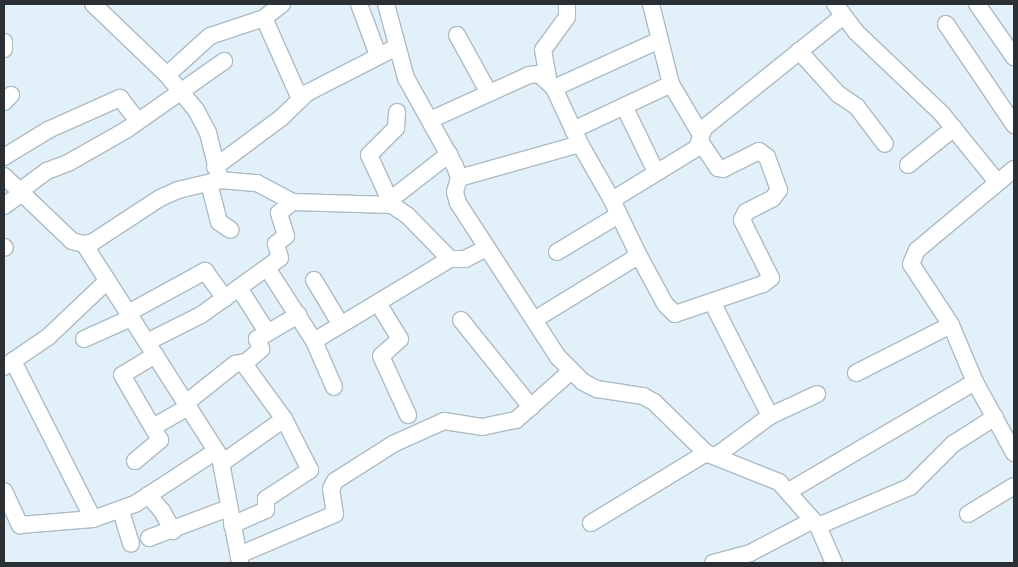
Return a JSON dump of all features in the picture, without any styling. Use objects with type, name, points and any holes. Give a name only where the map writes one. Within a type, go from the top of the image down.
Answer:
[{"type":"street","points":[[93,4],[167,75],[203,121],[215,176],[219,222],[231,230]]},
{"type":"street","points":[[167,75],[210,36],[264,18],[282,4]]},
{"type":"street","points":[[359,4],[378,55]]},
{"type":"street","points":[[567,4],[567,17],[543,50],[551,83],[576,137],[612,200],[636,252],[665,304],[675,314],[763,284],[771,278],[743,215],[773,198],[779,190],[763,152],[754,152],[723,169],[713,163],[671,84],[651,4]]},
{"type":"street","points":[[977,4],[1014,57]]},
{"type":"street","points":[[388,5],[397,47],[410,87],[449,154],[459,178],[455,192],[458,203],[485,249],[571,371],[597,389],[642,396],[654,402],[712,454],[767,475],[789,491],[816,523],[834,563]]},
{"type":"street","points":[[612,200],[697,148],[700,137],[799,51],[838,10],[954,128],[997,182]]},
{"type":"street","points":[[264,18],[300,100]]},
{"type":"street","points":[[946,24],[1014,125]]},
{"type":"street","points":[[457,34],[489,93]]},
{"type":"street","points":[[551,83],[660,40]]},
{"type":"street","points":[[4,42],[4,49]]},
{"type":"street","points":[[4,176],[72,241],[84,244],[93,242],[160,198],[215,176],[300,100],[378,55],[397,47]]},
{"type":"street","points":[[799,51],[838,94],[856,107],[885,144]]},
{"type":"street","points":[[4,206],[47,171],[68,163],[138,121],[224,61]]},
{"type":"street","points":[[430,120],[529,75],[539,74],[551,83]]},
{"type":"street","points":[[459,178],[576,137],[624,106],[671,84]]},
{"type":"street","points":[[4,157],[48,130],[120,98],[138,121]]},
{"type":"street","points":[[624,106],[656,172]]},
{"type":"street","points":[[397,112],[396,128],[369,155],[391,202],[407,215],[450,259]]},
{"type":"street","points":[[908,164],[954,128]]},
{"type":"street","points":[[215,176],[244,179],[257,183],[292,202],[391,202],[449,154]]},
{"type":"street","points":[[1014,169],[913,256],[911,264],[951,325],[975,382],[1004,422],[1014,452]]},
{"type":"street","points":[[135,462],[160,442],[153,427],[122,377],[124,373],[151,348],[225,299],[281,257],[276,244],[286,236],[279,213],[292,202]]},
{"type":"street","points":[[557,252],[618,216]]},
{"type":"street","points":[[84,244],[219,457],[240,559],[335,514],[331,489],[335,481],[393,444],[438,422],[482,427],[516,420],[571,371]]},
{"type":"street","points":[[314,341],[450,259],[465,259],[485,249]]},
{"type":"street","points":[[534,320],[625,264],[636,252]]},
{"type":"street","points":[[267,268],[314,341],[334,387]]},
{"type":"street","points":[[84,340],[130,316],[206,271],[225,299]]},
{"type":"street","points":[[314,280],[341,325]]},
{"type":"street","points":[[93,519],[8,364],[59,328],[108,281]]},
{"type":"street","points":[[239,288],[267,332]]},
{"type":"street","points":[[712,302],[770,416]]},
{"type":"street","points":[[378,303],[400,339],[381,356],[408,415]]},
{"type":"street","points":[[153,427],[187,405],[235,364],[245,362],[260,350],[257,339],[298,315]]},
{"type":"street","points":[[461,320],[531,407]]},
{"type":"street","points":[[856,373],[951,325]]},
{"type":"street","points":[[232,525],[266,510],[266,499],[310,470],[284,419],[245,362]]},
{"type":"street","points":[[789,491],[975,382]]},
{"type":"street","points":[[591,523],[712,454],[770,416],[817,394]]},
{"type":"street","points":[[4,491],[11,526],[93,519],[121,511],[284,419]]},
{"type":"street","points":[[713,563],[750,553],[816,523],[910,487],[953,444],[1004,422]]},
{"type":"street","points":[[968,514],[1014,486]]},
{"type":"street","points":[[148,495],[162,510],[172,531]]},
{"type":"street","points":[[149,538],[172,531],[229,508]]},
{"type":"street","points":[[121,511],[131,544]]}]
